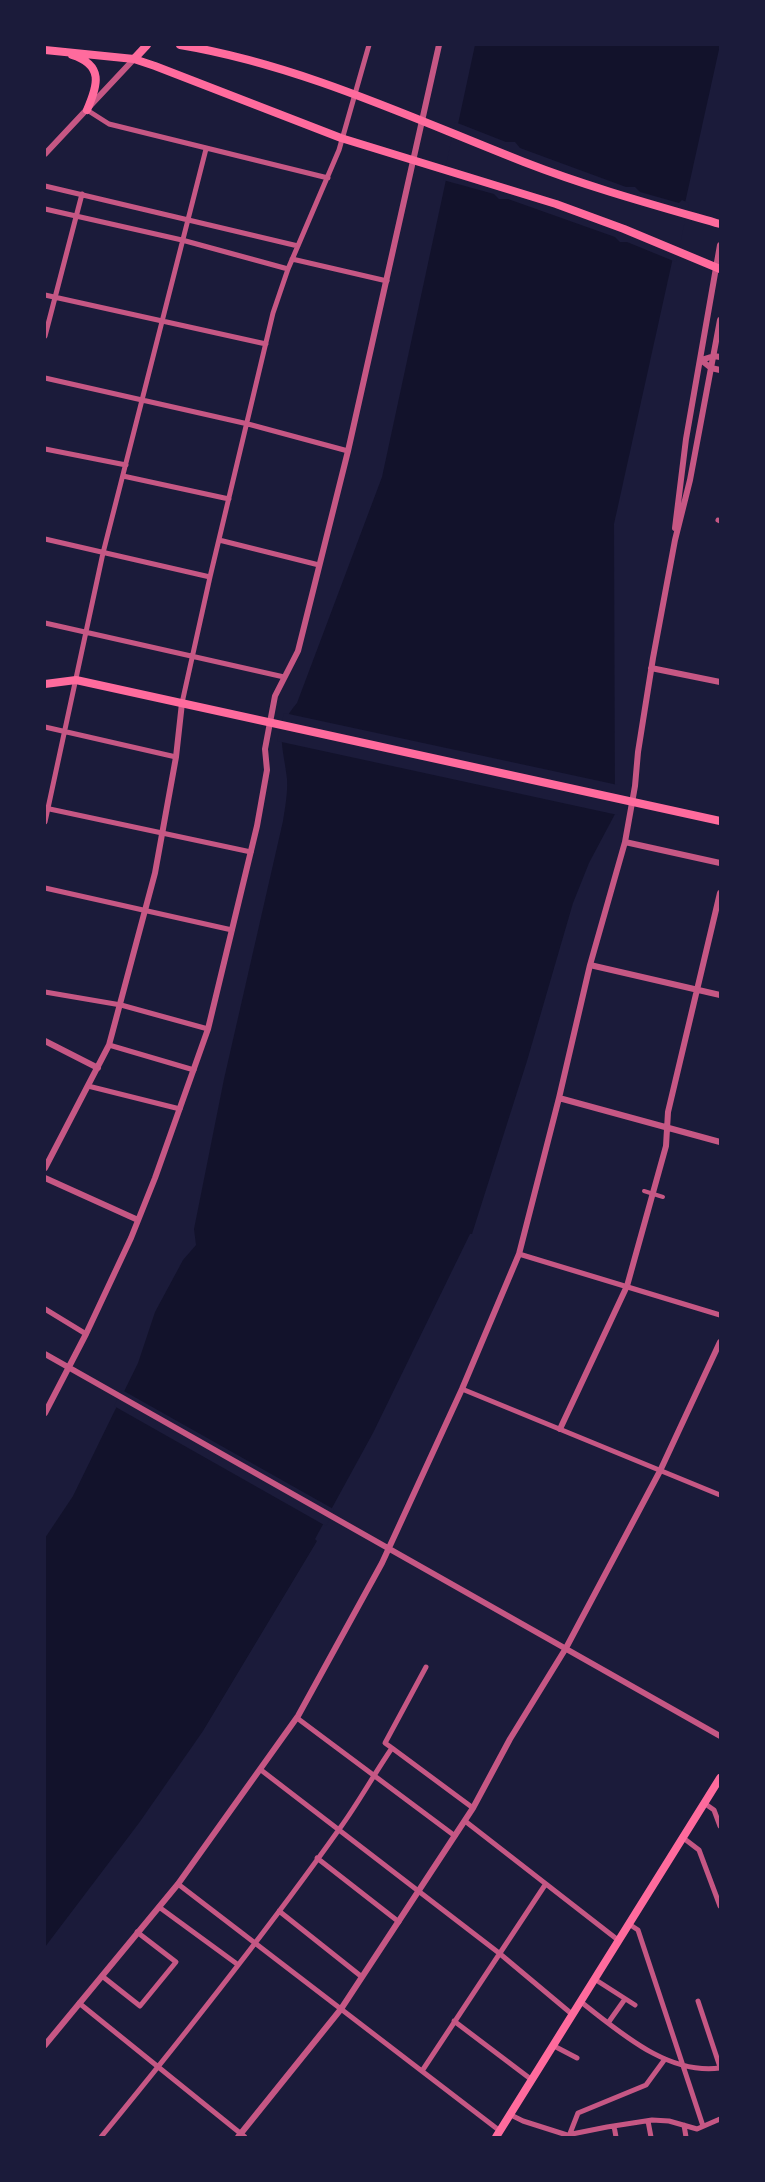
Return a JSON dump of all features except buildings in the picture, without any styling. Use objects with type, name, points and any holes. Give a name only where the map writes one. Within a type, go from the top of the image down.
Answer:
[{"type":"main road","points":[[134,60],[147,45]]},
{"type":"main road","points":[[180,45],[209,50],[298,75],[362,97],[526,163],[634,200],[720,224]]},
{"type":"main road","points":[[214,45],[263,64]]},
{"type":"main road","points":[[47,50],[134,60],[155,66],[382,151],[556,204],[624,229],[720,269]]},
{"type":"main road","points":[[47,50],[79,58],[92,67],[96,75],[96,87],[87,110]]},
{"type":"main road","points":[[45,684],[76,680],[720,821]]},
{"type":"main road","points":[[498,2134],[720,1778]]},
{"type":"street","points":[[45,1168],[109,1046],[121,1005],[164,833],[182,703],[192,656],[276,304],[292,259],[339,150],[369,45]]},
{"type":"street","points":[[45,1413],[86,1334],[138,1220],[208,1029],[251,852],[267,770],[265,749],[275,696],[298,651],[348,451],[439,45]]},
{"type":"street","points":[[45,154],[134,60]]},
{"type":"street","points":[[87,110],[110,124],[328,178]]},
{"type":"street","points":[[45,822],[46,808],[65,732],[103,553],[206,149]]},
{"type":"street","points":[[45,186],[298,246]]},
{"type":"street","points":[[45,336],[82,194]]},
{"type":"street","points":[[45,209],[182,240],[288,269]]},
{"type":"street","points":[[675,540],[681,472],[720,245]]},
{"type":"street","points":[[292,259],[387,280]]},
{"type":"street","points":[[45,295],[266,344]]},
{"type":"street","points":[[45,2045],[178,1884],[297,1718],[382,1563],[462,1389],[519,1254],[590,965],[625,842],[651,668],[704,400],[711,368],[717,357],[720,320]]},
{"type":"street","points":[[701,360],[717,357]]},
{"type":"street","points":[[701,360],[711,368],[720,370]]},
{"type":"street","points":[[45,378],[248,424],[348,451]]},
{"type":"street","points":[[45,449],[126,465]]},
{"type":"street","points":[[123,476],[229,499]]},
{"type":"street","points":[[45,538],[210,577]]},
{"type":"street","points":[[219,540],[319,565]]},
{"type":"street","points":[[45,623],[284,677]]},
{"type":"street","points":[[651,668],[720,682]]},
{"type":"street","points":[[45,727],[176,757]]},
{"type":"street","points":[[46,808],[251,852]]},
{"type":"street","points":[[625,842],[720,863]]},
{"type":"street","points":[[45,888],[232,930]]},
{"type":"street","points":[[560,1429],[627,1286],[666,1146],[668,1112],[720,893]]},
{"type":"street","points":[[590,965],[720,995]]},
{"type":"street","points":[[45,992],[121,1005],[208,1029]]},
{"type":"street","points":[[45,1041],[98,1068]]},
{"type":"street","points":[[109,1046],[194,1070]]},
{"type":"street","points":[[88,1086],[180,1109]]},
{"type":"street","points":[[559,1098],[720,1142]]},
{"type":"street","points":[[45,1178],[138,1220]]},
{"type":"street","points":[[644,1191],[663,1197]]},
{"type":"street","points":[[519,1254],[720,1315]]},
{"type":"street","points":[[45,1309],[86,1334]]},
{"type":"street","points":[[79,2003],[241,2136],[341,2009],[473,1808],[510,1739],[566,1648],[660,1471],[720,1342]]},
{"type":"street","points":[[45,1354],[720,1736]]},
{"type":"street","points":[[462,1389],[720,1495]]},
{"type":"street","points":[[426,1667],[385,1743],[473,1808]]},
{"type":"street","points":[[297,1718],[455,1836]]},
{"type":"street","points":[[101,2137],[159,2067],[279,1911],[340,1828],[392,1748]]},
{"type":"street","points":[[261,1770],[340,1828],[499,1953],[573,2015]]},
{"type":"street","points":[[704,1803],[714,1810],[720,1826]]},
{"type":"street","points":[[465,1821],[618,1940]]},
{"type":"street","points":[[682,1837],[699,1850],[720,1906]]},
{"type":"street","points":[[317,1858],[399,1922]]},
{"type":"street","points":[[178,1884],[422,2071],[498,2134]]},
{"type":"street","points":[[422,2071],[545,1885]]},
{"type":"street","points":[[159,1907],[237,1964]]},
{"type":"street","points":[[279,1911],[362,1977]]},
{"type":"street","points":[[628,1924],[638,1929],[703,2126]]},
{"type":"street","points":[[102,1976],[140,2006],[176,1962],[137,1932]]},
{"type":"street","points":[[596,1980],[635,2005]]},
{"type":"street","points":[[608,2023],[625,1999]]},
{"type":"street","points":[[581,2002],[650,2052],[682,2064],[720,2068],[698,2001]]},
{"type":"street","points":[[454,2021],[533,2080]]},
{"type":"street","points":[[554,2046],[578,2058]]},
{"type":"street","points":[[569,2136],[578,2113],[646,2085],[665,2059]]},
{"type":"street","points":[[511,2115],[567,2136],[648,2121],[669,2121],[697,2128],[720,2119]]},
{"type":"street","points":[[648,2121],[651,2137]]},
{"type":"street","points":[[684,2125],[686,2137]]},
{"type":"street","points":[[614,2126],[616,2137]]},
{"type":"shaded area","points":[[475,45],[720,45],[614,524],[615,814],[589,863],[573,903],[527,1061],[472,1234],[373,1433],[315,1539],[317,1541],[203,1731],[139,1823],[45,1947],[45,1538],[73,1496],[138,1363],[155,1312],[183,1260],[196,1245],[194,1229],[224,1079],[283,821],[287,784],[282,731],[297,703],[382,477]]},
{"type":"pier","points":[[455,122],[506,142],[515,142],[520,148],[626,187],[635,187],[640,192],[679,203],[682,200],[689,203],[676,262],[627,242],[620,242],[615,237],[508,199],[499,199],[494,194],[443,180]]},
{"type":"pier","points":[[284,713],[618,785],[618,815],[277,741]]},
{"type":"pier","points":[[122,1390],[335,1510],[326,1526],[114,1406]]}]
